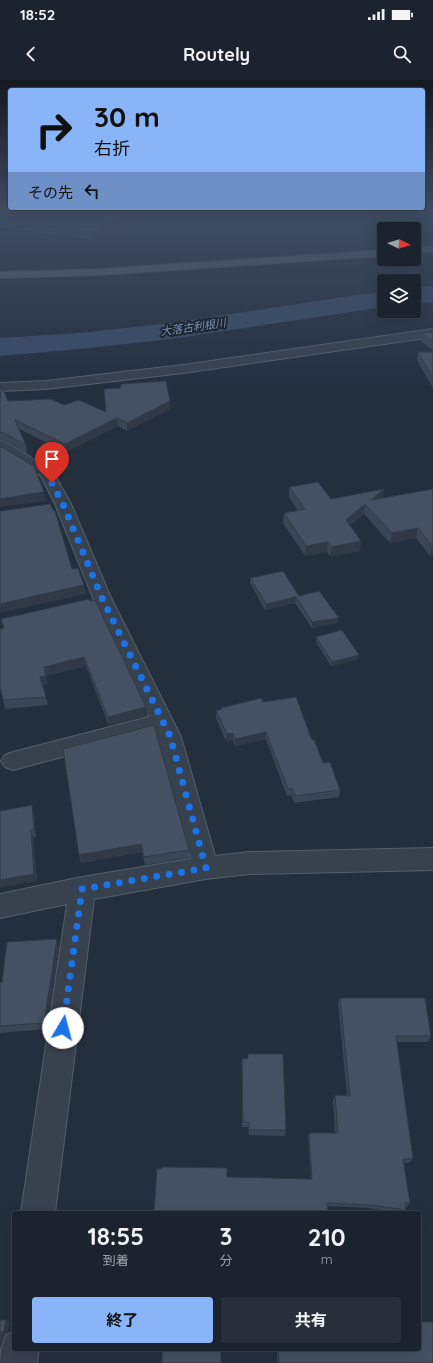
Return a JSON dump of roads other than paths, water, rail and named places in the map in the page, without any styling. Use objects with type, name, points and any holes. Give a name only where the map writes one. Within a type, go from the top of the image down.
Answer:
[{"type":"main road","points":[[0,275],[117,272],[175,268]]},
{"type":"street","points":[[0,388],[46,385],[183,369],[433,333]]},
{"type":"street","points":[[0,445],[47,472],[55,505],[95,599],[170,736],[206,868]]},
{"type":"street","points":[[13,761],[163,722]]},
{"type":"street","points":[[0,906],[82,889],[206,868],[249,863],[433,859]]},
{"type":"street","points":[[38,1211],[82,889]]},
{"type":"street","points":[[18,1363],[20,1351]]},
{"type":"waterway","name":"大落古利根川","points":[[421,295],[433,294]]},
{"type":"waterway","name":"大落古利根川","points":[[0,347],[80,341],[171,331],[377,300]]}]
